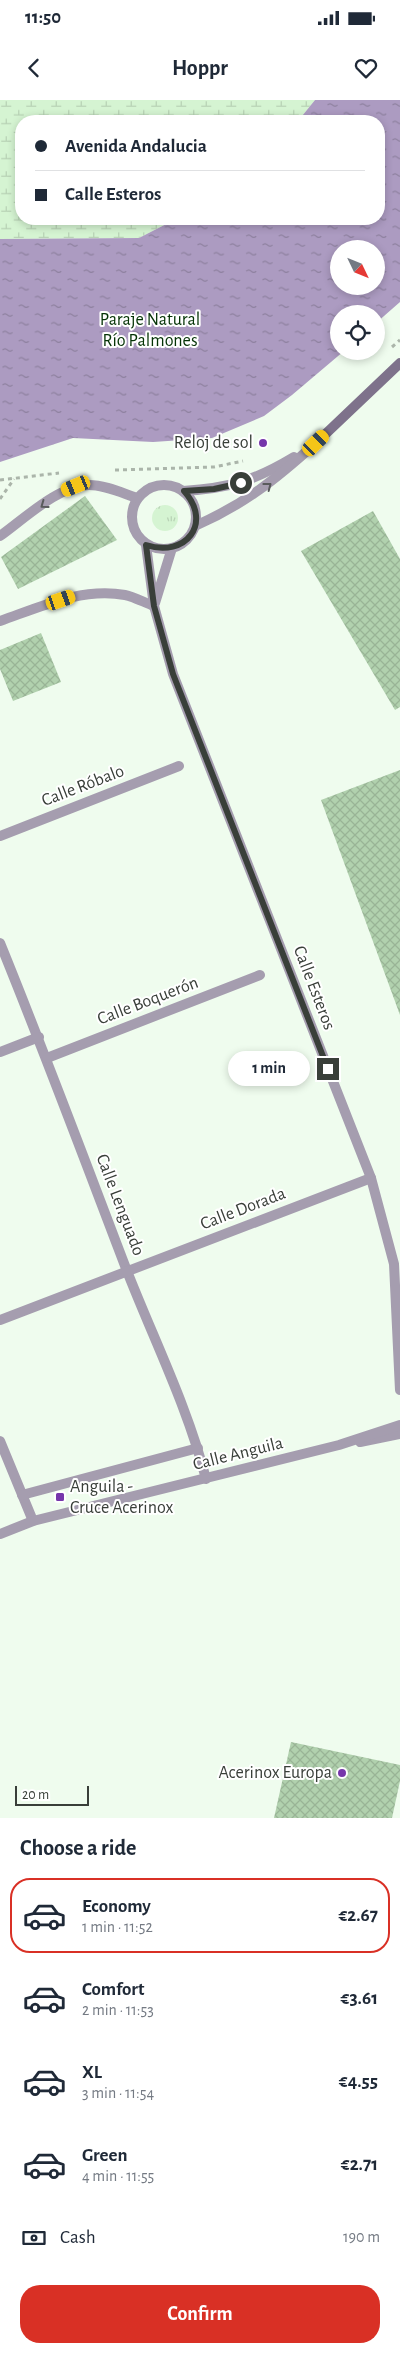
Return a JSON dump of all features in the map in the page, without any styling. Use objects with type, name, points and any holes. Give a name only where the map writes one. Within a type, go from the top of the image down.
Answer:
[{"type":"street","points":[[316,443],[267,473],[241,483],[214,489],[184,491],[170,485],[161,484],[144,491],[137,498],[133,506],[132,524],[136,533],[146,545],[157,549],[172,548],[184,542],[195,526],[226,513],[272,483],[316,443],[400,363]]},
{"type":"street","points":[[0,536],[62,491],[76,486],[91,485],[104,487],[137,498]]},
{"type":"street","points":[[184,491],[195,510],[195,526]]},
{"type":"street","name":"Calle Esteros","points":[[146,545],[154,606],[173,674],[370,1178],[394,1264],[400,1390]]},
{"type":"street","points":[[0,621],[76,595],[102,592],[127,595],[154,606],[172,548]]},
{"type":"street","name":"Calle Róbalo","points":[[0,836],[179,766]]},
{"type":"street","name":"Calle Lenguado","points":[[0,943],[39,1037],[127,1271],[198,1448],[206,1480]]},
{"type":"street","name":"Calle Boquerón","points":[[47,1058],[260,975]]},
{"type":"street","points":[[0,1052],[39,1037]]},
{"type":"street","name":"Calle Dorada","points":[[0,1320],[370,1178]]},
{"type":"street","name":"Calle Anguila","points":[[0,1534],[33,1522],[339,1445],[400,1424]]},
{"type":"street","name":"Calle Anguila","points":[[339,1445],[400,1434]]},
{"type":"street","points":[[0,1441],[33,1522]]},
{"type":"street","name":"Calle Anguila","points":[[22,1495],[198,1448]]},
{"type":"path","points":[[386,354],[400,340]]},
{"type":"path","points":[[107,471],[214,467],[252,458]]},
{"type":"path","points":[[0,480],[60,472]]},
{"type":"path","points":[[0,499],[14,478]]},
{"type":"green space","points":[[0,100],[315,100],[303,115],[15,115],[15,225],[164,225],[139,238],[0,239]]},
{"type":"green space","points":[[165,505],[175,508],[178,518],[175,528],[165,531],[155,528],[152,518],[155,508]]},
{"type":"water","name":"Paraje Natural Río Palmones","points":[[315,100],[400,100],[400,302],[385,315],[385,305],[330,305],[330,360],[333,360],[264,416],[212,438],[153,442],[73,438],[0,462],[0,239],[139,238],[164,225],[385,225],[385,115],[303,115]]},
{"type":"building","points":[[85,496],[117,540],[18,589],[1,557]]},
{"type":"building","points":[[373,511],[400,559],[400,707],[395,710],[301,551]]},
{"type":"building","points":[[41,633],[61,682],[13,701],[0,669],[0,650]]},
{"type":"building","points":[[400,770],[400,1015],[321,800]]},
{"type":"building","name":"Acerinox Europa","points":[[291,1742],[400,1765],[400,1781],[392,1818],[274,1818]]},
{"type":"place","name":"Reloj de sol","points":[[263,443]]},
{"type":"place","name":"Anguila - Cruce Acerinox","points":[[60,1497]]},
{"type":"place","name":"Acerinox Europa","points":[[342,1773]]},
{"type":"route","points":[[241,483],[214,489],[184,491],[192,501],[195,510],[195,526],[190,536],[175,547],[166,549],[157,549],[146,545],[154,606],[173,674],[328,1069]]}]
